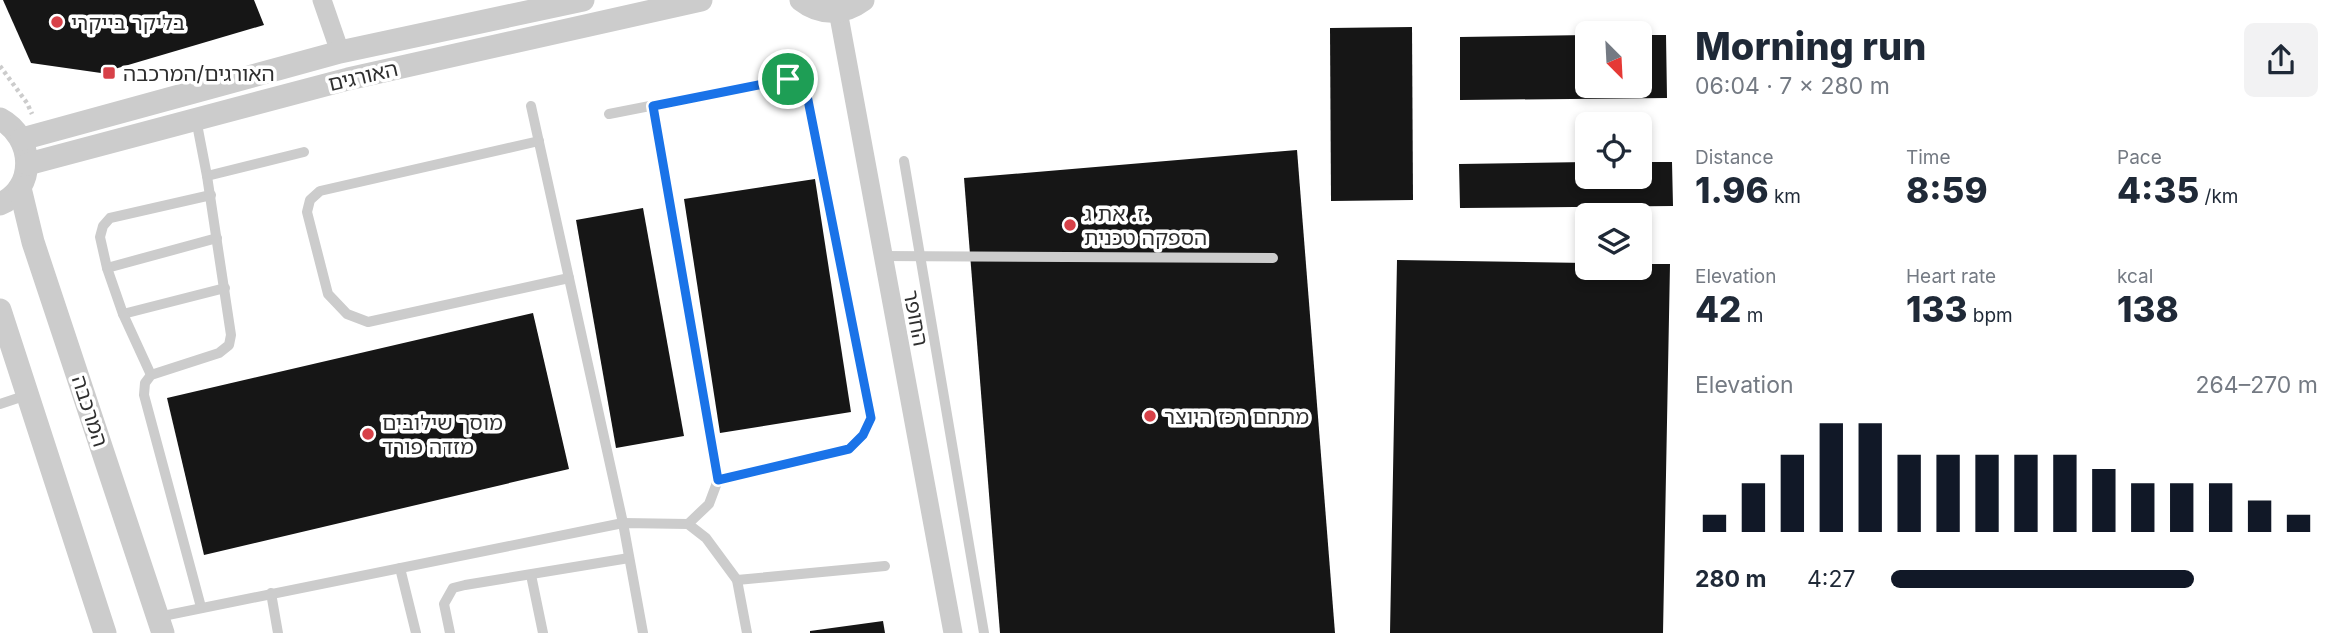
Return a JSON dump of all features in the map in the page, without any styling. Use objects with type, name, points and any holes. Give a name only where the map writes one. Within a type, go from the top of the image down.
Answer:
[{"type":"street","points":[[322,0],[340,52]]},
{"type":"street","name":"האורגים","points":[[22,139],[340,52],[583,0]]},
{"type":"street","name":"האורגים","points":[[28,163],[348,79],[701,0]]},
{"type":"street","points":[[801,0],[823,11],[850,8],[863,0]]},
{"type":"street","name":"החופר","points":[[838,11],[881,256],[953,633]]},
{"type":"street","points":[[0,120],[10,124],[22,139],[28,163],[20,188],[0,204]]},
{"type":"street","name":"המרכבה","points":[[20,188],[33,242],[161,625]]},
{"type":"street","points":[[0,310],[105,633]]},
{"type":"lane","points":[[609,114],[788,79],[798,82],[806,90],[871,418],[863,435],[849,449],[718,480]]},
{"type":"lane","points":[[531,106],[623,523],[643,633]]},
{"type":"lane","points":[[653,106],[718,480],[709,504],[688,524]]},
{"type":"lane","points":[[196,119],[218,238],[231,335],[229,345],[219,353],[151,375],[145,383],[144,395],[201,607]]},
{"type":"lane","points":[[539,141],[320,191],[310,200],[307,212],[328,294],[347,314],[368,322],[569,278]]},
{"type":"lane","points":[[207,176],[304,152]]},
{"type":"lane","points":[[904,162],[984,633]]},
{"type":"lane","points":[[151,375],[123,314],[107,268],[100,237],[103,226],[110,218],[211,195]]},
{"type":"lane","points":[[107,268],[218,238]]},
{"type":"lane","points":[[881,256],[1272,258]]},
{"type":"lane","points":[[123,314],[225,288]]},
{"type":"lane","points":[[0,404],[27,395]]},
{"type":"lane","points":[[161,625],[201,607],[623,523],[688,524],[706,538],[737,580],[747,633]]},
{"type":"lane","points":[[450,633],[444,604],[453,589],[465,584],[629,558]]},
{"type":"lane","points":[[737,580],[885,566]]},
{"type":"lane","points":[[400,568],[416,633]]},
{"type":"lane","points":[[531,575],[543,633]]},
{"type":"lane","points":[[271,593],[278,633]]},
{"type":"building","points":[[3,0],[254,0],[264,25],[101,73],[31,63]]},
{"type":"building","points":[[1412,27],[1413,200],[1331,201],[1330,28]]},
{"type":"building","points":[[1575,35],[1575,98],[1652,98],[1652,35],[1666,35],[1667,98],[1460,100],[1460,37]]},
{"type":"building","name":"מתחם רכז היוצר","points":[[1297,150],[1335,633],[1000,633],[964,178]]},
{"type":"building","points":[[1575,162],[1575,189],[1652,189],[1652,162],[1672,162],[1673,206],[1652,206],[1652,203],[1575,203],[1575,207],[1460,208],[1459,164]]},
{"type":"building","points":[[815,179],[851,412],[720,433],[684,199]]},
{"type":"building","points":[[643,208],[684,436],[616,448],[576,220]]},
{"type":"building","points":[[1397,260],[1575,263],[1575,280],[1652,280],[1652,264],[1670,264],[1663,633],[1390,633]]},
{"type":"building","name":"מוסך שילובים מזדה פורד","points":[[533,313],[569,469],[204,555],[167,398]]},
{"type":"building","points":[[883,621],[885,633],[810,633],[810,631]]},
{"type":"place","name":"בליקר בייקרי","points":[[57,22]]},
{"type":"place","name":"האורגים/המרכבה","points":[[109,73]]},
{"type":"place","name":"ז. את ג. הספקה טכנית","points":[[1070,225]]},
{"type":"place","name":"מתחם רכז היוצר","points":[[1150,416]]},
{"type":"place","name":"מוסך שילובים מזדה פורד","points":[[368,434]]},
{"type":"route","points":[[788,79],[798,82],[806,90],[871,418],[863,435],[849,449],[718,480],[653,106],[788,79]]}]
